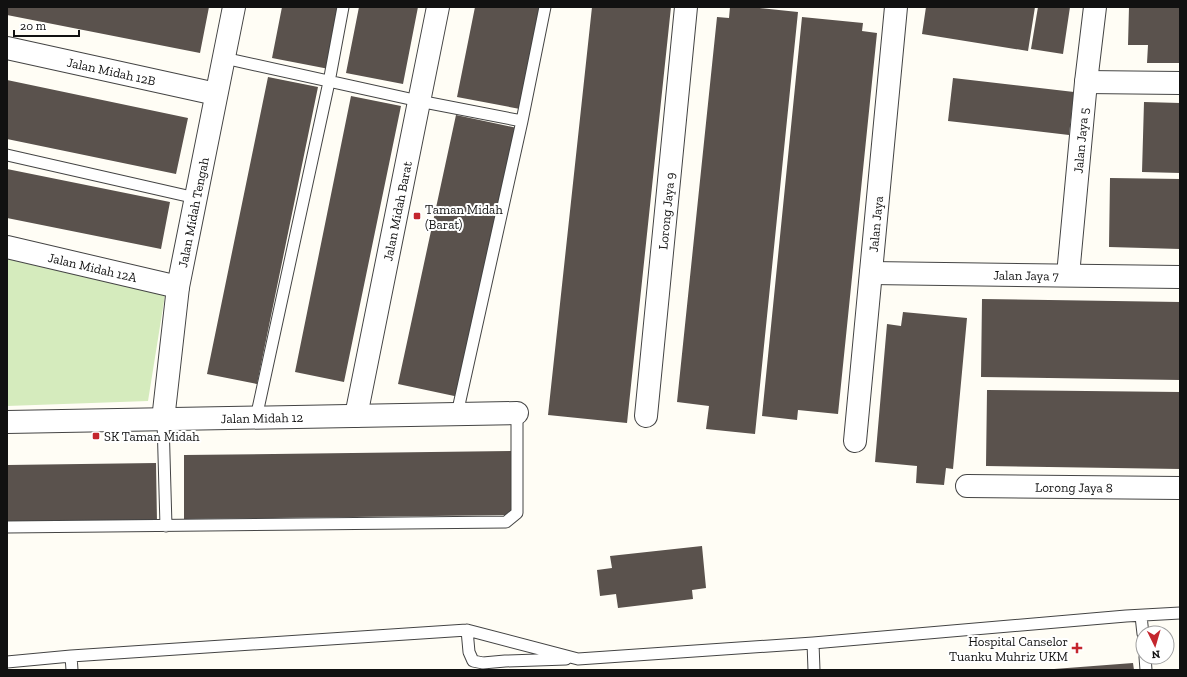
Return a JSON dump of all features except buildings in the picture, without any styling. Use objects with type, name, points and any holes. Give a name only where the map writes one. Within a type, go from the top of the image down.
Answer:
[{"type":"street","name":"Jalan Midah Tengah","points":[[163,420],[178,287],[234,7]]},
{"type":"street","name":"Jalan Midah Barat","points":[[356,416],[438,7]]},
{"type":"street","name":"Lorong Jaya 9","points":[[646,416],[686,7]]},
{"type":"street","name":"Jalan Jaya","points":[[855,441],[896,7]]},
{"type":"street","name":"Jalan Jaya 5","points":[[1068,275],[1086,82],[1095,7]]},
{"type":"street","name":"Jalan Midah 12B","points":[[7,48],[216,94]]},
{"type":"street","points":[[1086,82],[1180,83]]},
{"type":"street","name":"Jalan Midah 12A","points":[[7,247],[178,287]]},
{"type":"street","name":"Jalan Jaya 7","points":[[871,273],[1180,277]]},
{"type":"street","name":"Jalan Midah 12","points":[[7,422],[516,413]]},
{"type":"street","name":"Lorong Jaya 8","points":[[968,486],[1180,488]]},
{"type":"lane","points":[[256,418],[329,82],[343,7]]},
{"type":"lane","points":[[457,414],[522,120],[545,7]]},
{"type":"lane","points":[[224,58],[419,101],[522,120]]},
{"type":"lane","points":[[7,155],[196,198]]},
{"type":"lane","points":[[7,527],[506,522],[517,513],[516,413]]},
{"type":"lane","points":[[163,420],[166,526]]},
{"type":"lane","points":[[468,630],[469,652],[473,661],[483,664],[505,661],[578,659],[812,643],[1180,613]]},
{"type":"lane","points":[[1141,616],[1142,625]]},
{"type":"lane","points":[[7,662],[71,656],[468,630],[578,659]]},
{"type":"lane","points":[[812,643],[814,670]]},
{"type":"lane","points":[[71,656],[72,670]]},
{"type":"green space","points":[[7,259],[165,295],[148,401],[7,406]]},
{"type":"place","name":"Taman Midah (Barat)","points":[[417,216]]},
{"type":"place","name":"SK Taman Midah","points":[[96,436]]},
{"type":"place","name":"Hospital Canselor Tuanku Muhriz UKM","points":[[1077,648]]}]
